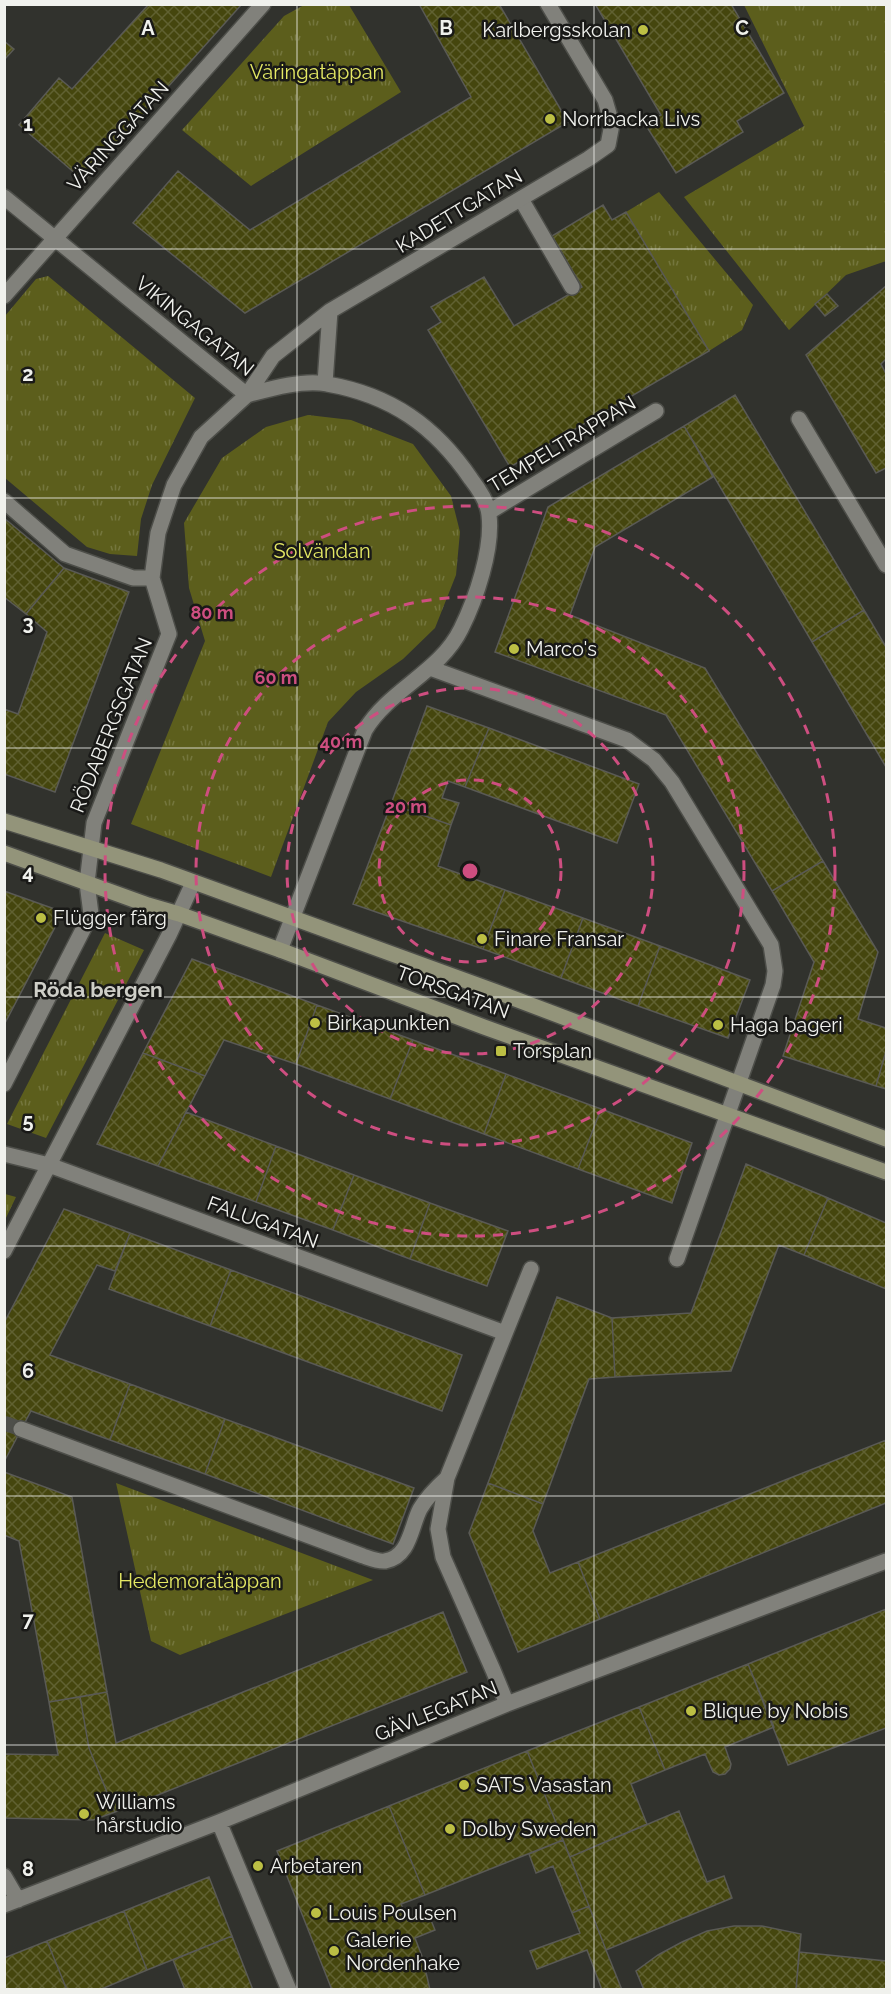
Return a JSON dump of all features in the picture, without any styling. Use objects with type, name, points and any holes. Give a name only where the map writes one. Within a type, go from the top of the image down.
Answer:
[{"type":"main road","name":"TORSGATAN","points":[[4,821],[37,833],[90,846],[293,918],[886,1139]]},
{"type":"main road","name":"TORSGATAN","points":[[4,853],[280,950],[886,1172]]},
{"type":"street","name":"VÄRINGGATAN","points":[[4,296],[263,4]]},
{"type":"street","name":"KADETTGATAN","points":[[247,395],[273,356],[330,311],[608,145],[612,124],[604,100],[548,4]]},
{"type":"street","name":"VIKINGAGATAN","points":[[4,197],[247,395],[282,386],[325,383],[375,396],[419,420],[458,459],[475,484],[489,512],[490,536],[485,561],[466,618],[448,652],[430,668]]},
{"type":"street","points":[[521,199],[572,288]]},
{"type":"street","points":[[325,383],[330,311]]},
{"type":"street","points":[[4,501],[65,554],[133,578],[152,578],[158,533],[174,485],[201,437],[247,395]]},
{"type":"street","name":"TEMPELTRAPPAN","points":[[489,512],[656,411]]},
{"type":"street","points":[[799,419],[886,565]]},
{"type":"street","name":"RÖDABERGSGATAN","points":[[4,1084],[91,914],[87,883],[94,823],[169,634],[152,578]]},
{"type":"street","points":[[280,950],[365,730],[373,717],[389,701],[430,668],[627,741],[641,749],[664,770],[771,945],[775,971],[773,985],[677,1259]]},
{"type":"street","points":[[4,1251],[194,883]]},
{"type":"street","name":"FALUGATAN","points":[[4,1154],[49,1165],[505,1333]]},
{"type":"street","points":[[507,1704],[443,1557],[438,1529],[447,1478],[531,1269]]},
{"type":"street","points":[[21,1429],[211,1501],[384,1562],[396,1557],[406,1547],[420,1509],[447,1478]]},
{"type":"street","name":"GÄVLEGATAN","points":[[11,1902],[219,1822],[507,1704],[886,1561]]},
{"type":"street","points":[[219,1822],[289,1989]]},
{"type":"street","points":[[4,1876],[11,1902]]},
{"type":"green space","name":"Väringatäppan","points":[[304,5],[349,5],[401,92],[251,186],[182,130],[284,16]]},
{"type":"green space","points":[[744,5],[886,5],[886,261],[846,275],[789,330],[684,197],[804,126]]},
{"type":"green space","points":[[659,192],[753,305],[742,330],[709,351],[626,212]]},
{"type":"green space","points":[[48,276],[195,398],[152,485],[141,519],[137,556],[110,554],[87,547],[5,478],[5,316],[36,279]]},
{"type":"green space","name":"Solvändan","points":[[308,415],[351,420],[413,444],[451,496],[460,532],[456,575],[435,628],[403,659],[356,692],[328,722],[271,877],[131,824],[205,641],[189,588],[184,523],[222,458],[266,427]]},
{"type":"green space","points":[[105,933],[144,950],[46,1138],[7,1124]]},
{"type":"green space","points":[[4,1194],[16,1197],[5,1220]]},
{"type":"green space","name":"Hedemoratäppan","points":[[116,1483],[373,1580],[180,1655],[151,1641]]},
{"type":"building","points":[[149,4],[242,4],[84,181],[19,125],[59,78],[72,89]]},
{"type":"building","points":[[419,4],[499,4],[568,122],[245,313],[133,223],[178,171],[250,230],[471,97]]},
{"type":"building","points":[[595,4],[731,4],[784,93],[737,121],[743,132],[676,173],[645,124],[661,115]]},
{"type":"building","points":[[4,41],[14,49],[4,60]]},
{"type":"building","points":[[603,205],[612,220],[626,212],[709,351],[510,467],[428,330],[441,322],[431,307],[484,277],[514,326],[582,287],[552,236]]},
{"type":"building","points":[[886,286],[886,359],[881,364],[886,374],[886,468],[876,473],[806,355]]},
{"type":"building","points":[[827,294],[838,306],[825,316],[815,304]]},
{"type":"building","points":[[735,395],[864,610],[812,642],[684,426]]},
{"type":"building","points":[[684,426],[713,477],[595,547],[570,615],[705,668],[823,861],[772,891],[666,715],[495,652],[548,507]]},
{"type":"building","points":[[4,518],[64,568],[26,614],[4,597]]},
{"type":"building","points":[[64,568],[129,592],[55,792],[4,774],[4,709],[18,714],[47,632],[26,614]]},
{"type":"building","points":[[864,610],[886,647],[886,767],[812,642]]},
{"type":"building","points":[[427,706],[489,728],[465,787],[448,781],[442,798],[459,803],[451,825],[391,804]]},
{"type":"building","points":[[489,728],[639,784],[617,843],[465,787]]},
{"type":"building","points":[[391,804],[451,825],[438,866],[505,890],[483,949],[353,904]]},
{"type":"building","points":[[823,861],[878,952],[858,1019],[886,1028],[886,1051],[876,1086],[783,1056],[814,962],[772,891]]},
{"type":"building","points":[[505,890],[583,918],[561,978],[483,949]]},
{"type":"building","points":[[4,891],[63,912],[4,1025]]},
{"type":"building","points":[[583,918],[660,946],[638,1006],[561,978]]},
{"type":"building","points":[[660,946],[750,980],[728,1038],[638,1006]]},
{"type":"building","points":[[192,959],[317,1005],[296,1064],[224,1040],[205,1076],[143,1053]]},
{"type":"building","points":[[317,1005],[413,1040],[390,1099],[296,1064]]},
{"type":"building","points":[[413,1040],[506,1074],[484,1134],[390,1099]]},
{"type":"building","points":[[886,1051],[886,1089],[876,1086]]},
{"type":"building","points":[[143,1053],[205,1076],[158,1166],[97,1144]]},
{"type":"building","points":[[506,1074],[601,1109],[578,1169],[484,1134]]},
{"type":"building","points":[[601,1109],[692,1143],[672,1203],[578,1169]]},
{"type":"building","points":[[186,1112],[276,1146],[256,1202],[158,1166]]},
{"type":"building","points":[[276,1146],[354,1175],[333,1230],[256,1202]]},
{"type":"building","points":[[746,1164],[828,1198],[804,1255],[779,1245],[731,1371],[615,1377],[612,1318],[691,1313]]},
{"type":"building","points":[[354,1175],[430,1203],[410,1259],[333,1230]]},
{"type":"building","points":[[828,1198],[886,1223],[886,1289],[804,1255]]},
{"type":"building","points":[[430,1203],[508,1231],[487,1286],[410,1259]]},
{"type":"building","points":[[64,1209],[130,1233],[115,1271],[97,1265],[50,1355],[130,1384],[110,1440],[31,1411],[4,1462],[4,1323]]},
{"type":"building","points":[[130,1233],[231,1270],[210,1326],[109,1289]]},
{"type":"building","points":[[231,1270],[462,1355],[442,1411],[210,1326]]},
{"type":"building","points":[[557,1297],[612,1318],[615,1377],[589,1379],[543,1504],[488,1483]]},
{"type":"building","points":[[130,1384],[225,1419],[205,1474],[110,1440]]},
{"type":"building","points":[[225,1419],[414,1488],[393,1544],[205,1474]]},
{"type":"building","points":[[886,1440],[886,1503],[600,1619],[578,1562]]},
{"type":"building","points":[[4,1472],[72,1497],[107,1692],[49,1702],[19,1541],[4,1535]]},
{"type":"building","points":[[488,1483],[543,1504],[533,1531],[550,1573],[578,1562],[600,1619],[518,1652],[469,1533]]},
{"type":"building","points":[[886,1609],[886,1728],[788,1765],[748,1664]]},
{"type":"building","points":[[443,1612],[467,1672],[115,1812],[89,1748],[80,1697],[107,1692],[116,1743]]},
{"type":"building","points":[[748,1664],[774,1727],[725,1747],[731,1764],[725,1774],[719,1775],[713,1772],[705,1754],[665,1770],[639,1707]]},
{"type":"building","points":[[80,1697],[89,1748],[115,1812],[93,1820],[4,1818],[4,1754],[58,1755],[49,1702]]},
{"type":"building","points":[[639,1707],[665,1770],[631,1784],[647,1824],[570,1857],[527,1751]]},
{"type":"building","points":[[527,1751],[563,1840],[425,1895],[389,1806]]},
{"type":"building","points":[[389,1806],[425,1895],[401,1904],[408,1921],[428,1913],[435,1930],[415,1938],[423,1959],[430,1990],[332,1990],[277,1851]]},
{"type":"building","points":[[679,1811],[707,1882],[724,1876],[732,1898],[606,1950],[570,1857]]},
{"type":"building","points":[[563,1840],[589,1906],[572,1913],[553,1866],[536,1873],[529,1854]]},
{"type":"building","points":[[209,1877],[232,1936],[147,1970],[124,1911]]},
{"type":"building","points":[[589,1906],[622,1990],[602,1990],[587,1950],[537,1969],[530,1951],[580,1933],[572,1913]]},
{"type":"building","points":[[124,1911],[147,1970],[99,1990],[67,1990],[47,1941]]},
{"type":"building","points":[[734,1926],[762,1926],[801,1934],[796,1990],[644,1990],[636,1971],[658,1955],[707,1931]]},
{"type":"building","points":[[232,1936],[253,1990],[185,1990],[173,1960]]},
{"type":"building","points":[[47,1941],[67,1990],[4,1990],[4,1958]]},
{"type":"building","points":[[799,1952],[886,1961],[886,1990],[796,1990]]},
{"type":"tunnel","points":[[4,1423],[21,1429]]},
{"type":"place","name":"Karlbergsskolan","points":[[643,30]]},
{"type":"place","name":"Norrbacka Livs","points":[[550,119]]},
{"type":"place","name":"Marco's","points":[[514,649]]},
{"type":"place","name":"Flügger färg","points":[[41,918]]},
{"type":"place","name":"Finare Fransar","points":[[482,939]]},
{"type":"place","name":"Birkapunkten","points":[[315,1023]]},
{"type":"place","name":"Haga bageri","points":[[718,1025]]},
{"type":"place","name":"Torsplan","points":[[501,1051]]},
{"type":"place","name":"Blique by Nobis","points":[[691,1711]]},
{"type":"place","name":"SATS Vasastan","points":[[464,1785]]},
{"type":"place","name":"Williams hårstudio","points":[[84,1814]]},
{"type":"place","name":"Dolby Sweden","points":[[450,1829]]},
{"type":"place","name":"Arbetaren","points":[[258,1866]]},
{"type":"place","name":"Louis Poulsen","points":[[316,1913]]},
{"type":"place","name":"Galerie Nordenhake","points":[[334,1951]]},
{"type":"district","name":"Röda bergen","points":[[98,989]]}]
